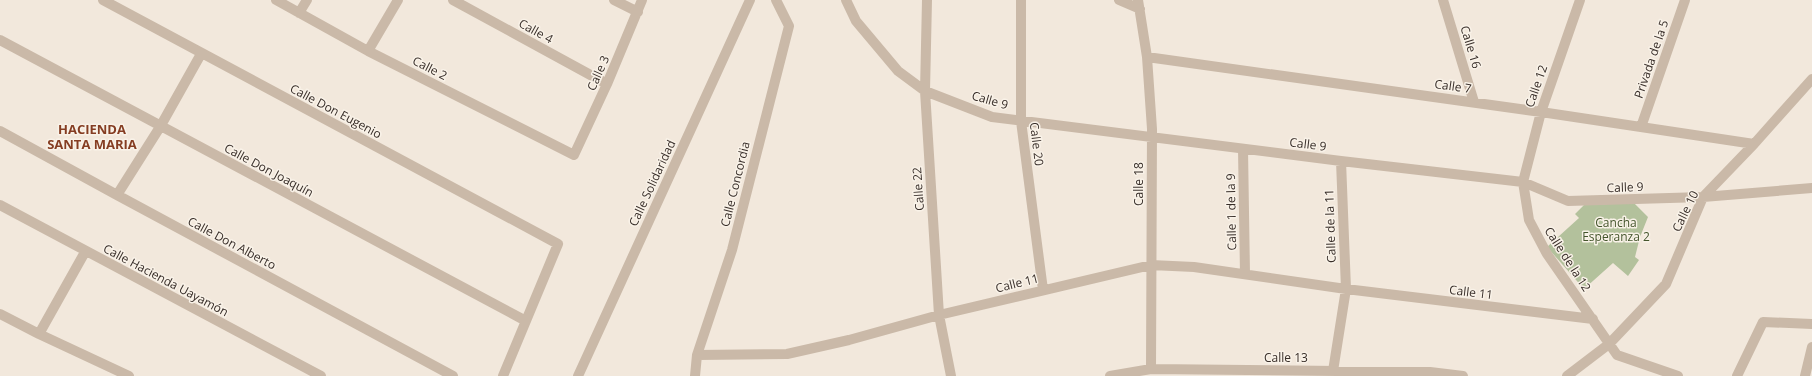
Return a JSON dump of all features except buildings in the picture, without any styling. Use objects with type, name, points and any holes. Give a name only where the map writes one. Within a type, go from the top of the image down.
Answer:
[{"type":"street","name":"Calle Don Eugenio","points":[[103,0],[201,54],[558,244],[526,321]]},
{"type":"street","name":"Calle 2","points":[[276,0],[368,51],[574,155]]},
{"type":"street","points":[[299,13],[307,0]]},
{"type":"street","points":[[368,51],[398,0]]},
{"type":"street","name":"Calle 4","points":[[453,0],[607,84]]},
{"type":"street","points":[[614,0],[638,12]]},
{"type":"street","name":"Calle 3","points":[[574,155],[607,84],[642,0]]},
{"type":"street","name":"Calle Solidaridad","points":[[578,376],[750,0]]},
{"type":"street","name":"Calle Concordia","points":[[696,376],[697,354],[732,250],[789,26],[776,0]]},
{"type":"street","name":"Calle 9","points":[[846,0],[856,21],[898,71],[925,91],[992,117],[1341,161],[1523,182],[1568,201],[1703,197],[1812,188]]},
{"type":"street","name":"Calle 22","points":[[927,0],[925,91],[939,316],[951,376]]},
{"type":"street","name":"Calle 20","points":[[1021,0],[1021,121],[1043,290]]},
{"type":"street","points":[[1119,0],[1139,4]]},
{"type":"street","name":"Calle 16","points":[[1443,0],[1474,102]]},
{"type":"street","name":"Calle 12","points":[[1523,182],[1541,112],[1580,0]]},
{"type":"street","name":"Privada de la 5","points":[[1641,127],[1685,0]]},
{"type":"street","name":"Calle 18","points":[[1139,4],[1147,57],[1152,137],[1151,370]]},
{"type":"street","name":"Calle Don Joaquín","points":[[0,40],[160,127],[526,321]]},
{"type":"street","points":[[117,195],[160,127],[201,54]]},
{"type":"street","name":"Calle 7","points":[[1147,57],[1474,102],[1754,144]]},
{"type":"street","name":"Calle 10","points":[[1567,376],[1610,344],[1666,284],[1703,197],[1754,144],[1812,79]]},
{"type":"street","name":"Calle Don Alberto","points":[[0,130],[117,195],[453,376]]},
{"type":"street","name":"Calle 1 de la 9","points":[[1243,149],[1245,274]]},
{"type":"street","name":"Calle de la 11","points":[[1341,161],[1346,289]]},
{"type":"street","name":"Calle de la 12","points":[[1523,182],[1529,220],[1542,246],[1610,344]]},
{"type":"street","name":"Calle Hacienda Uayamón","points":[[0,205],[85,252],[321,376]]},
{"type":"street","points":[[38,334],[85,252]]},
{"type":"street","name":"Calle 11","points":[[697,354],[787,354],[849,340],[1043,290],[1151,265],[1194,267],[1346,289],[1593,319]]},
{"type":"street","points":[[1333,371],[1346,289]]},
{"type":"street","points":[[0,314],[38,334],[129,376]]},
{"type":"street","points":[[503,376],[526,321]]},
{"type":"street","points":[[1737,376],[1763,322],[1812,324]]},
{"type":"street","points":[[1610,344],[1617,355],[1678,376]]},
{"type":"street","points":[[1805,376],[1812,347]]},
{"type":"street","name":"Calle 13","points":[[1110,376],[1151,370],[1430,372],[1463,376]]},
{"type":"green space","name":"Cancha Esperanza 2","points":[[1634,203],[1648,217],[1640,237],[1635,257],[1639,260],[1628,276],[1613,263],[1584,289],[1547,247],[1579,218],[1575,214],[1584,205]]},
{"type":"district","name":"HACIENDA SANTA MARIA","points":[[92,136]]}]
